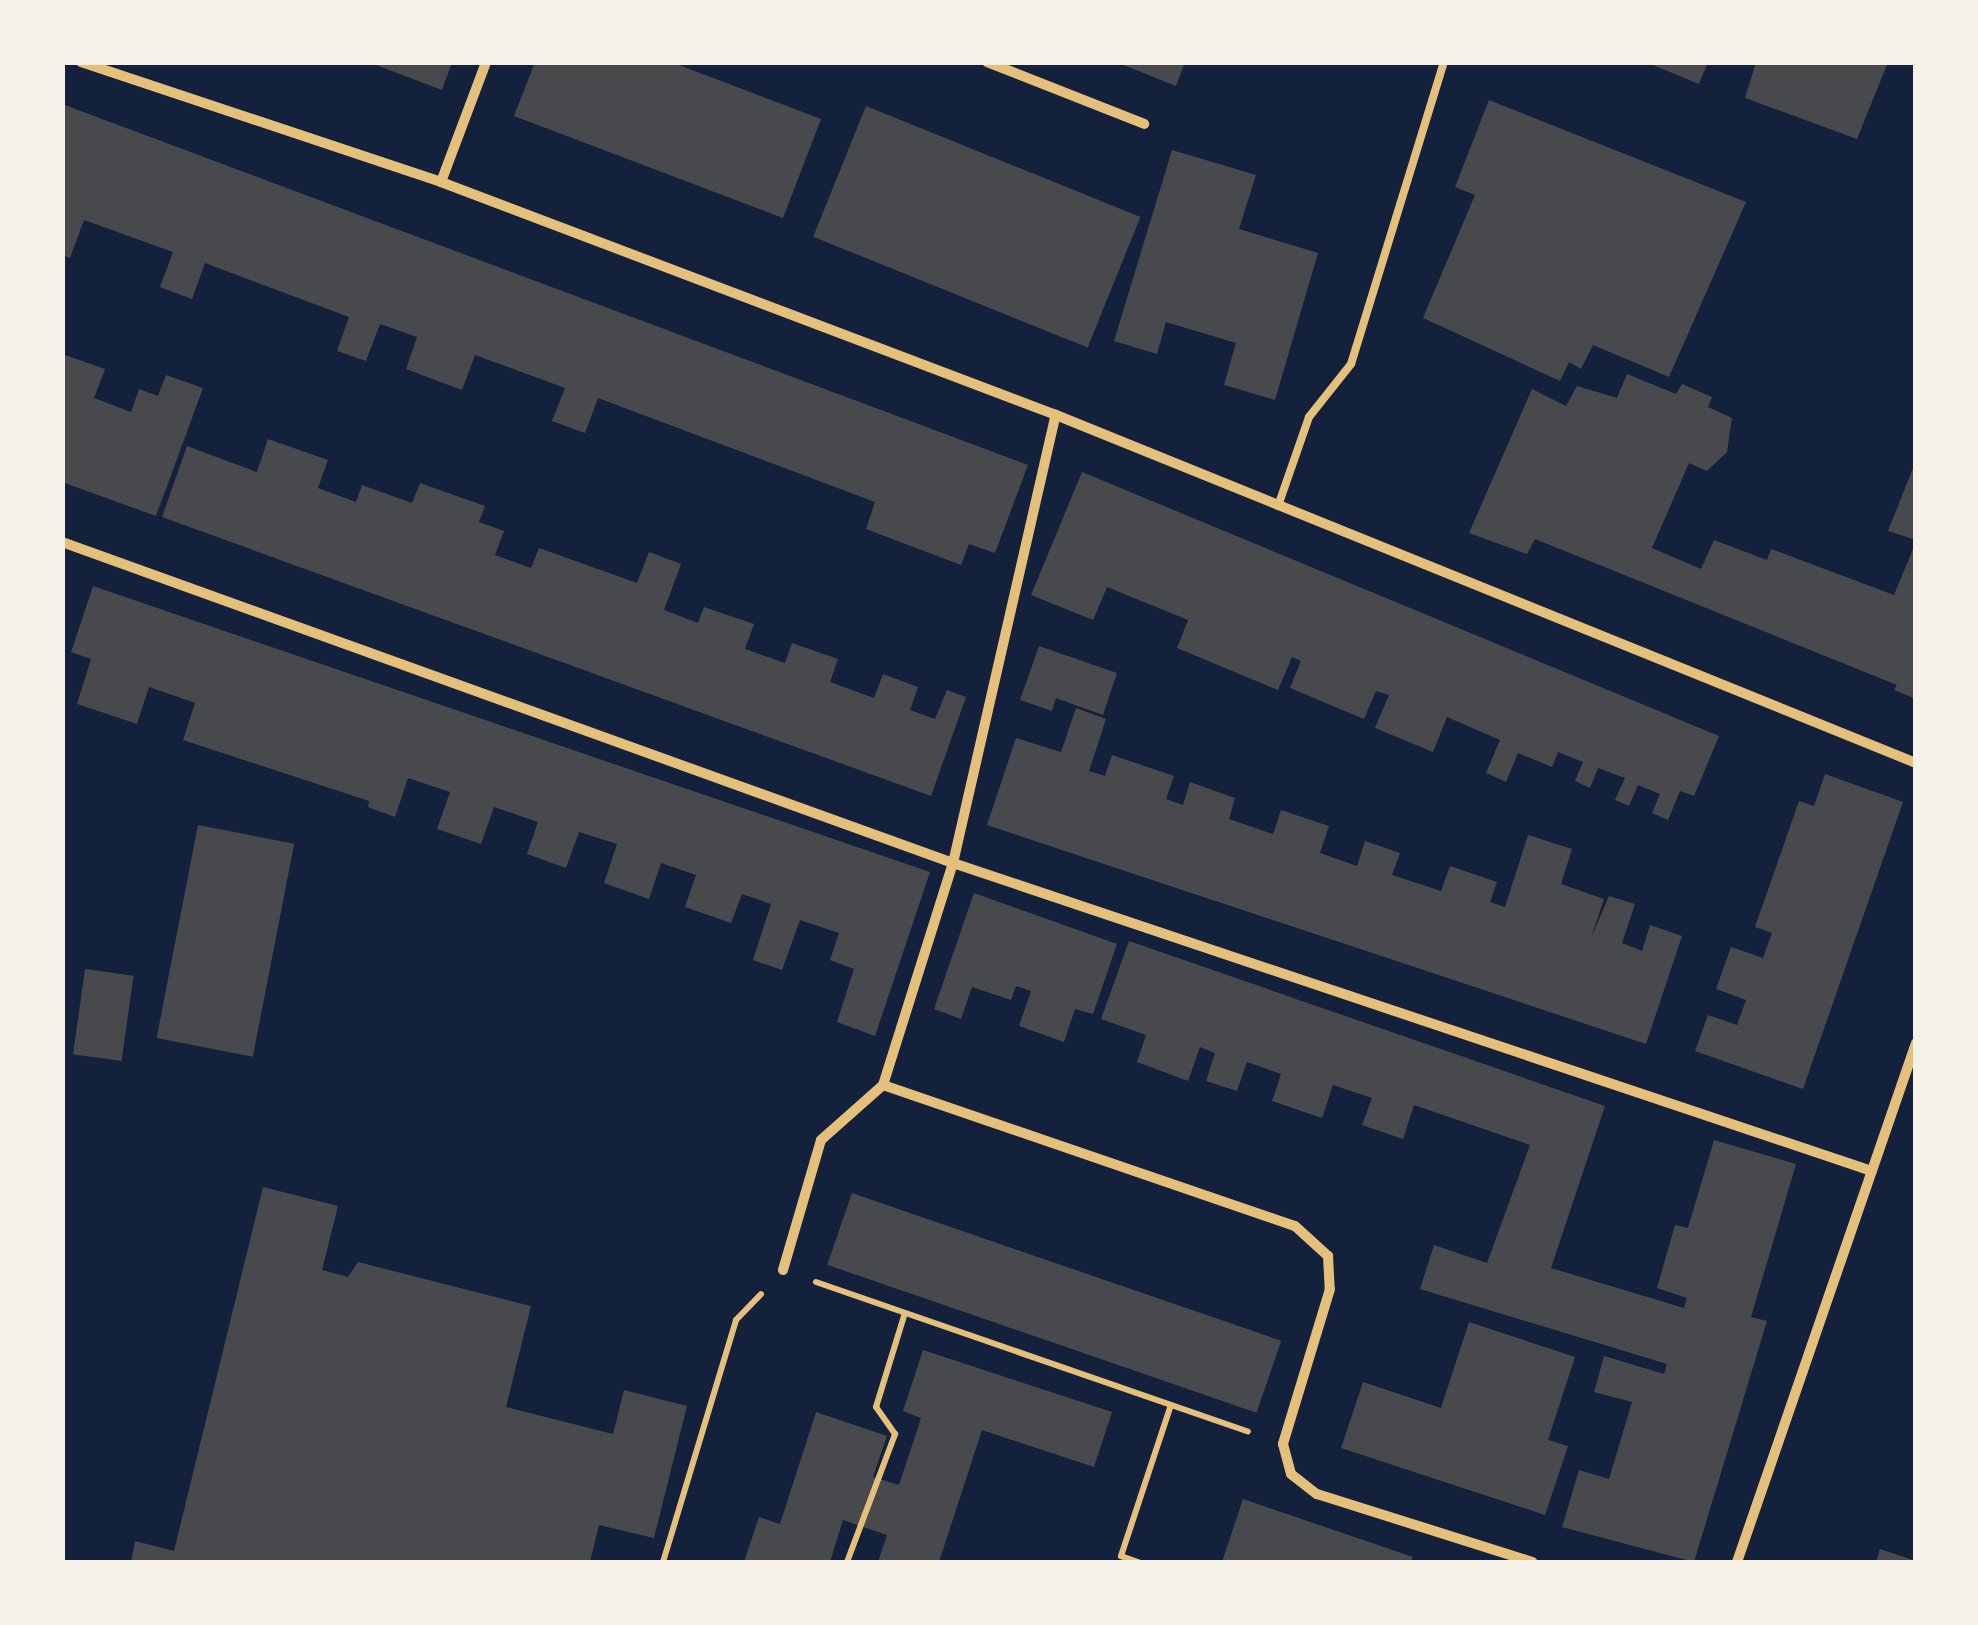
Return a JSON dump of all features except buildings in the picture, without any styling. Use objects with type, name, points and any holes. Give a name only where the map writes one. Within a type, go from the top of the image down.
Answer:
[{"type":"street","points":[[82,62],[441,182],[1056,415],[1916,763]]},
{"type":"street","points":[[441,182],[486,62]]},
{"type":"street","points":[[987,62],[1144,124]]},
{"type":"street","points":[[783,1270],[822,1140],[883,1085],[953,863],[1056,415]]},
{"type":"street","points":[[62,542],[953,863],[1872,1171]]},
{"type":"street","points":[[1736,1562],[1916,1043]]},
{"type":"street","points":[[883,1085],[1295,1226],[1328,1256],[1330,1289],[1283,1444],[1291,1474],[1316,1494],[1534,1562]]},
{"type":"lane","points":[[1278,506],[1310,417],[1351,364],[1446,63]]},
{"type":"path","points":[[663,1562],[736,1320],[783,1270],[1283,1444]]},
{"type":"path","points":[[847,1562],[895,1434],[876,1407],[905,1313]]},
{"type":"path","points":[[1138,1562],[1121,1556],[1172,1405]]}]
